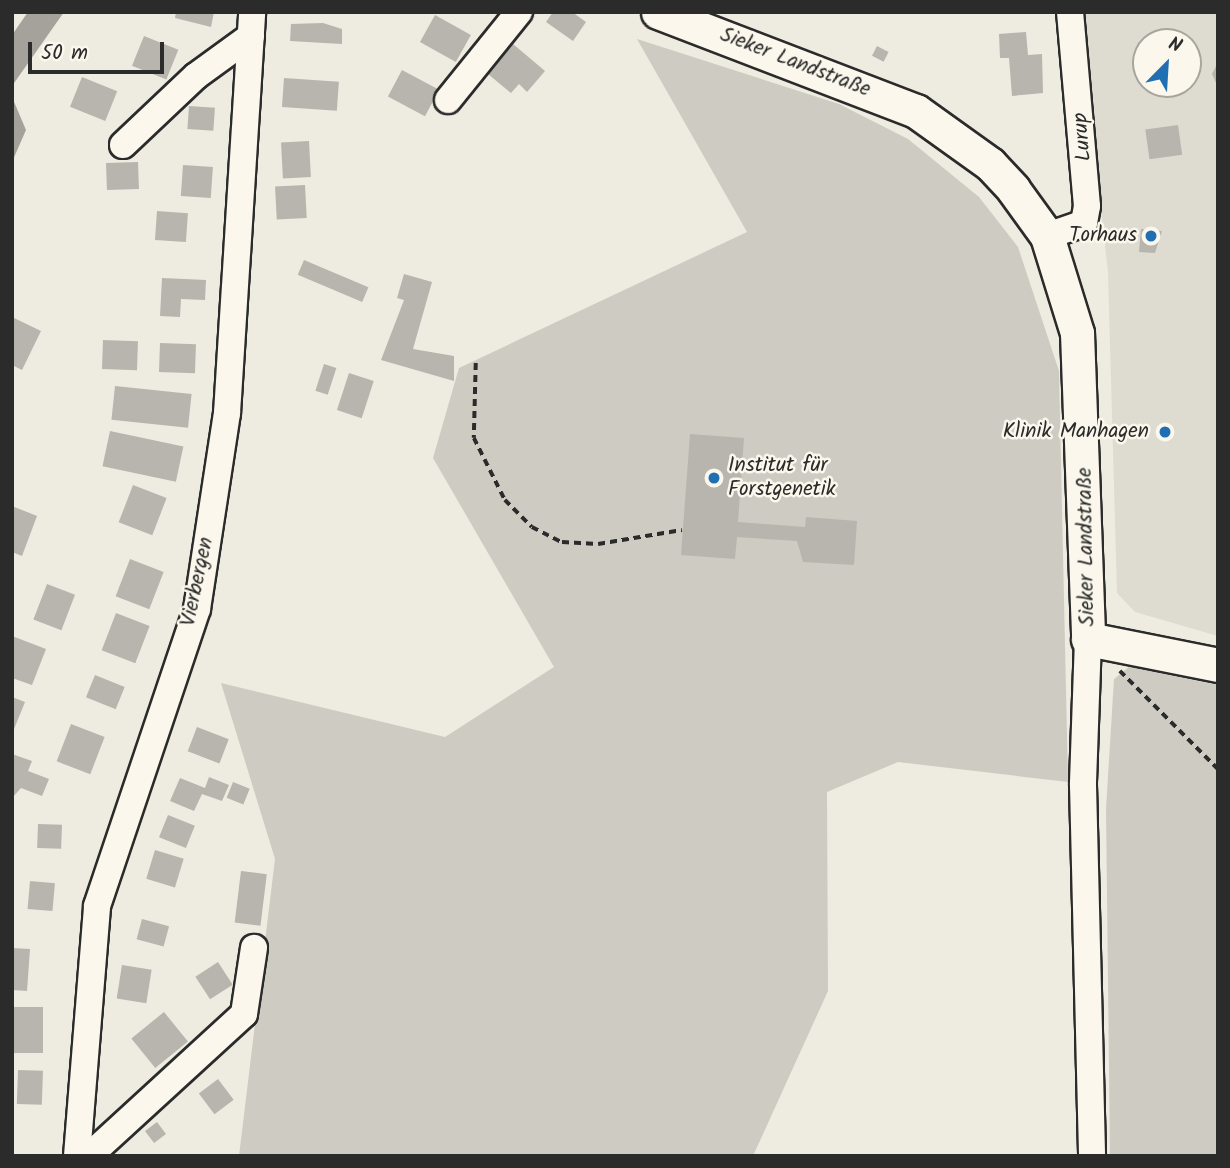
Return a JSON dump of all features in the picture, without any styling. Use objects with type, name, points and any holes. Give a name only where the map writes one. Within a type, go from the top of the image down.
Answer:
[{"type":"main road","name":"Sieker Landstraße","points":[[658,12],[916,111],[990,164],[1047,236],[1072,307],[1084,378],[1096,639]]},
{"type":"main road","points":[[1096,639],[1218,665]]},
{"type":"street","points":[[448,100],[519,12]]},
{"type":"street","name":"Lurup","points":[[1047,236],[1084,223],[1087,206],[1070,12]]},
{"type":"street","name":"Vierbergen","points":[[123,145],[252,24]]},
{"type":"street","name":"Vierbergen","points":[[77,1156],[97,906],[197,609],[221,453],[252,24]]},
{"type":"street","name":"Sieker Landstraße","points":[[1092,1156],[1083,785],[1096,639]]},
{"type":"street","points":[[89,1156],[244,1014],[254,948]]},
{"type":"path","points":[[476,363],[474,438],[505,500],[532,527],[562,542],[598,544],[682,530]]},
{"type":"path","points":[[1096,639],[1104,655],[1218,769]]},
{"type":"shaded area","points":[[28,12],[64,12],[12,86],[12,35]]},
{"type":"shaded area","name":"Klinik Manhagen","points":[[1079,12],[1218,12],[1218,636],[1135,612],[1117,593],[1108,272]]},
{"type":"shaded area","points":[[637,39],[839,104],[908,139],[979,197],[1018,247],[1059,371],[1068,782],[898,762],[827,792],[828,991],[753,1156],[239,1156],[275,859],[221,683],[445,737],[554,667],[433,458],[459,368],[747,232]]},
{"type":"shaded area","points":[[12,97],[26,130],[12,162]]},
{"type":"shaded area","points":[[1129,667],[1218,685],[1218,1156],[1110,1156],[1106,809],[1114,679]]},
{"type":"building","points":[[176,12],[214,12],[211,27],[175,18]]},
{"type":"building","points":[[553,12],[572,12],[586,22],[573,41],[546,22]]},
{"type":"building","points":[[435,15],[471,35],[456,62],[420,42]]},
{"type":"building","points":[[323,23],[342,29],[342,44],[290,41],[291,24]]},
{"type":"building","points":[[1026,32],[1028,55],[1042,54],[1043,93],[1012,96],[1009,58],[1000,58],[999,34]]},
{"type":"building","points":[[144,36],[178,50],[166,80],[132,66]]},
{"type":"building","points":[[513,44],[545,71],[527,92],[519,84],[511,93],[488,74]]},
{"type":"building","points":[[877,46],[889,52],[884,62],[872,56]]},
{"type":"building","points":[[1218,62],[1218,87],[1212,74]]},
{"type":"building","points":[[402,70],[439,90],[425,116],[388,96]]},
{"type":"building","points":[[82,77],[117,91],[105,121],[70,107]]},
{"type":"building","points":[[284,78],[339,82],[337,111],[282,107]]},
{"type":"building","points":[[189,106],[215,108],[213,131],[187,129]]},
{"type":"building","points":[[1178,125],[1182,155],[1149,159],[1145,130]]},
{"type":"building","points":[[309,141],[311,177],[283,178],[281,142]]},
{"type":"building","points":[[138,162],[139,189],[107,190],[106,163]]},
{"type":"building","points":[[183,165],[213,167],[211,198],[181,196]]},
{"type":"building","points":[[305,185],[307,218],[277,220],[275,187]]},
{"type":"building","points":[[157,211],[188,213],[186,242],[155,240]]},
{"type":"building","name":"Torhaus","points":[[1141,229],[1162,231],[1155,253],[1139,252]]},
{"type":"building","points":[[304,260],[368,287],[362,302],[298,275]]},
{"type":"building","points":[[404,274],[432,282],[413,349],[454,356],[454,381],[381,360],[404,300],[397,298]]},
{"type":"building","points":[[162,278],[206,280],[205,300],[181,299],[180,317],[160,316]]},
{"type":"building","points":[[12,317],[41,331],[22,370],[12,365]]},
{"type":"building","points":[[103,340],[138,341],[137,370],[102,369]]},
{"type":"building","points":[[160,343],[196,344],[195,373],[159,372]]},
{"type":"building","points":[[324,364],[336,368],[328,395],[315,391]]},
{"type":"building","points":[[349,373],[374,381],[362,418],[337,410]]},
{"type":"building","points":[[115,386],[192,394],[188,428],[111,420]]},
{"type":"building","points":[[110,431],[183,447],[176,482],[103,466]]},
{"type":"building","name":"Institut für Forstgenetik","points":[[690,434],[744,438],[738,522],[805,527],[806,517],[857,521],[854,565],[803,562],[797,541],[737,537],[735,559],[681,555]]},
{"type":"building","points":[[133,485],[167,498],[152,535],[119,522]]},
{"type":"building","points":[[12,506],[37,516],[22,556],[12,552]]},
{"type":"building","points":[[130,559],[164,572],[149,609],[116,596]]},
{"type":"building","points":[[47,584],[75,595],[61,630],[33,619]]},
{"type":"building","points":[[116,613],[150,626],[135,663],[102,650]]},
{"type":"building","points":[[12,636],[46,649],[32,685],[12,678]]},
{"type":"building","points":[[95,675],[125,687],[116,709],[86,697]]},
{"type":"building","points":[[12,697],[25,702],[12,734]]},
{"type":"building","points":[[71,724],[105,737],[90,774],[57,761]]},
{"type":"building","points":[[197,727],[229,739],[219,763],[188,751]]},
{"type":"building","points":[[12,754],[32,761],[28,771],[49,779],[42,796],[21,788],[12,798]]},
{"type":"building","points":[[209,777],[229,785],[222,801],[202,794],[194,811],[170,801],[180,778],[205,788]]},
{"type":"building","points":[[233,782],[250,789],[243,805],[227,798]]},
{"type":"building","points":[[168,815],[195,826],[186,848],[159,837]]},
{"type":"building","points":[[38,824],[62,825],[61,849],[37,848]]},
{"type":"building","points":[[155,850],[184,859],[175,887],[146,879]]},
{"type":"building","points":[[241,871],[267,874],[260,926],[235,923]]},
{"type":"building","points":[[30,881],[55,883],[52,911],[28,909]]},
{"type":"building","points":[[142,919],[169,926],[164,947],[137,939]]},
{"type":"building","points":[[12,948],[30,949],[27,991],[12,990]]},
{"type":"building","points":[[218,962],[233,985],[210,999],[195,977]]},
{"type":"building","points":[[122,965],[152,970],[146,1003],[117,999]]},
{"type":"building","points":[[12,1007],[43,1007],[43,1053],[12,1053]]},
{"type":"building","points":[[164,1012],[188,1042],[155,1068],[131,1038]]},
{"type":"building","points":[[18,1070],[43,1071],[42,1105],[17,1104]]},
{"type":"building","points":[[218,1079],[234,1100],[214,1114],[199,1093]]},
{"type":"building","points":[[157,1122],[166,1134],[154,1143],[145,1131]]},
{"type":"place","name":"Torhaus","points":[[1151,236]]},
{"type":"place","name":"Klinik Manhagen","points":[[1165,432]]},
{"type":"place","name":"Institut für Forstgenetik","points":[[714,478]]}]
